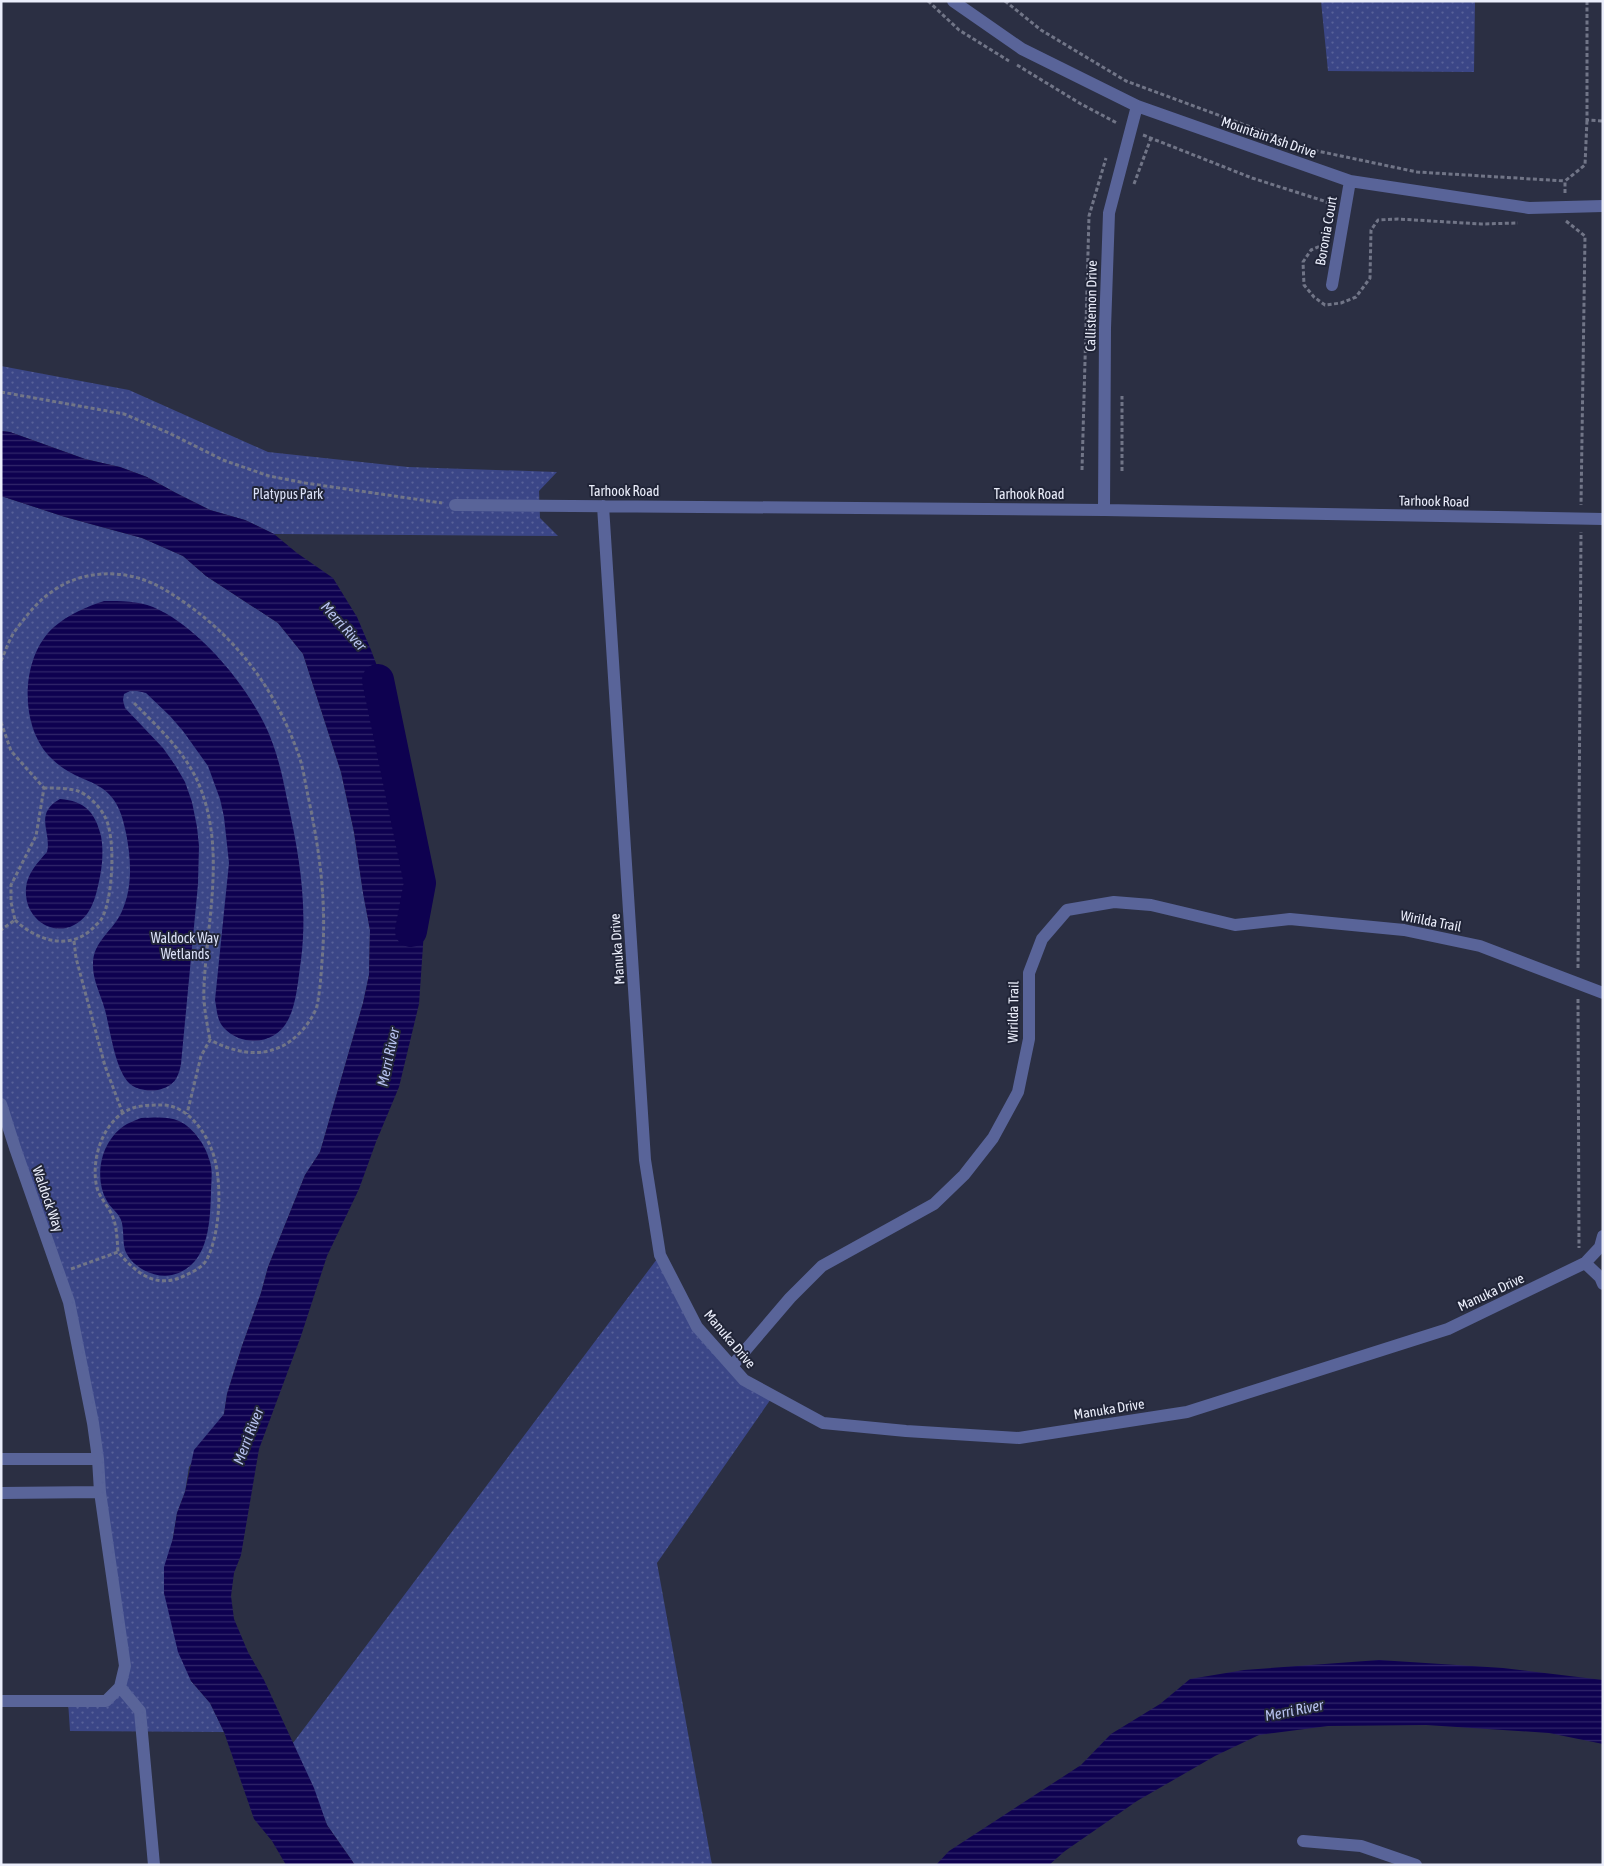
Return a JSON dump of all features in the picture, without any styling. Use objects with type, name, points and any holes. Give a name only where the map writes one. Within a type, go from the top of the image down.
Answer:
[{"type":"street","name":"Mountain Ash Drive","points":[[953,1],[1022,49],[1137,106],[1350,181],[1530,208],[1603,206]]},
{"type":"street","name":"Callistemon Drive","points":[[1104,510],[1105,328],[1109,213],[1137,106]]},
{"type":"street","name":"Boronia Court","points":[[1332,285],[1350,181]]},
{"type":"street","name":"Tarhook Road","points":[[455,505],[1104,510],[1603,519]]},
{"type":"street","name":"Manuka Drive","points":[[604,506],[647,1170],[660,1255],[697,1327],[744,1380],[823,1424],[1019,1438],[1187,1412],[1448,1329],[1582,1265]]},
{"type":"street","name":"Wirilda Trail","points":[[732,1366],[790,1298],[822,1266],[934,1204],[964,1175],[993,1138],[1018,1092],[1029,1040],[1028,973],[1042,939],[1067,910],[1114,902],[1150,905],[1235,925],[1290,919],[1404,930],[1480,946],[1603,993]]},
{"type":"street","name":"Waldock Way","points":[[1,1104],[69,1302],[93,1423],[98,1459],[100,1492],[125,1666],[120,1687]]},
{"type":"street","points":[[1,1148],[15,1148]]},
{"type":"street","points":[[1603,1236],[1600,1247],[1582,1265],[1600,1277],[1603,1284]]},
{"type":"street","points":[[1,1459],[98,1459]]},
{"type":"street","points":[[1,1493],[100,1492]]},
{"type":"street","points":[[1,1701],[106,1701],[120,1687],[140,1711],[154,1865]]},
{"type":"street","points":[[1302,1841],[1361,1846],[1400,1862],[1416,1865]]},
{"type":"path","points":[[928,1],[959,30],[1081,104],[1130,130],[1252,178],[1324,201],[1335,207]]},
{"type":"path","points":[[1005,1],[1041,30],[1126,81],[1290,142]]},
{"type":"path","points":[[1308,148],[1416,172],[1564,181],[1585,165],[1587,1]]},
{"type":"path","points":[[1587,120],[1603,121]]},
{"type":"path","points":[[1132,190],[1151,138]]},
{"type":"path","points":[[1564,181],[1566,222]]},
{"type":"path","points":[[1326,244],[1311,250],[1303,262],[1304,285],[1314,297],[1325,305],[1342,303],[1356,297],[1370,278],[1371,230],[1378,220],[1398,219],[1482,224],[1519,223]]},
{"type":"path","points":[[1556,222],[1566,222],[1585,236],[1578,983],[1582,1265]]},
{"type":"path","points":[[1,392],[124,414],[169,433],[223,460],[269,476],[455,505]]},
{"type":"path","points":[[1122,392],[1122,471]]},
{"type":"path","points":[[1,660],[13,633],[30,611],[50,591],[71,580],[97,573],[128,575],[154,582],[197,612],[219,630],[253,666],[269,690],[298,754],[316,831],[324,896],[321,982],[316,1008],[303,1028],[288,1044],[270,1052],[248,1053],[227,1048],[210,1040]]},
{"type":"path","points":[[134,703],[178,750],[197,780],[207,813],[214,847],[204,988],[205,1016],[210,1040],[201,1056],[187,1114]]},
{"type":"path","points":[[1,722],[11,751],[44,788],[79,791],[95,802],[106,818],[111,844],[112,866],[109,896],[102,918],[90,932],[74,941],[58,942],[24,929],[15,920],[11,902],[11,885],[36,836],[44,788]]},
{"type":"path","points":[[1,930],[15,920]]},
{"type":"path","points":[[74,941],[76,958],[105,1066],[123,1114]]},
{"type":"path","points":[[149,1105],[171,1106],[187,1114],[202,1130],[217,1168],[216,1229],[206,1261],[195,1271],[181,1278],[165,1282],[139,1274],[118,1252],[117,1232],[112,1215],[103,1202],[98,1188],[95,1170],[97,1150],[105,1133],[123,1114],[131,1109],[149,1105]]},
{"type":"path","points":[[59,1274],[118,1252]]},
{"type":"green space","points":[[1321,1],[1475,1],[1474,72],[1328,71]]},
{"type":"green space","name":"Platypus Park","points":[[1,366],[129,390],[268,452],[408,467],[557,472],[539,491],[540,518],[558,536],[274,534],[245,520],[210,510],[147,477],[120,467],[85,459],[10,432],[1,431]]},
{"type":"green space","name":"Waldock Way Wetlands","points":[[1,496],[65,517],[142,538],[183,556],[206,576],[278,623],[303,654],[341,772],[354,832],[370,930],[369,975],[363,1003],[320,1152],[305,1175],[268,1267],[227,1394],[224,1414],[189,1467],[185,1492],[177,1513],[164,1593],[191,1681],[210,1703],[224,1732],[70,1731],[68,1701],[106,1701],[125,1666],[69,1302],[1,1104]]},
{"type":"green space","points":[[660,1255],[697,1327],[744,1380],[773,1396],[657,1563],[712,1865],[355,1865],[327,1825],[293,1743]]},
{"type":"water","points":[[1,431],[10,432],[85,459],[120,467],[147,477],[210,510],[245,520],[274,534],[333,578],[357,617],[382,679],[388,736],[404,787],[417,868],[424,931],[419,1004],[399,1087],[359,1189],[327,1256],[301,1336],[259,1449],[241,1555],[234,1573],[231,1596],[234,1619],[314,1788],[327,1825],[355,1865],[286,1865],[272,1841],[254,1819],[224,1732],[210,1703],[191,1681],[178,1652],[164,1593],[164,1567],[173,1538],[177,1513],[185,1492],[194,1450],[224,1414],[227,1394],[268,1267],[305,1175],[320,1152],[363,1003],[369,975],[370,930],[354,832],[341,772],[303,654],[278,623],[206,576],[183,556],[142,538],[65,517],[1,496]]},
{"type":"water","points":[[104,601],[123,601],[141,604],[153,607],[172,617],[210,648],[244,689],[264,723],[278,760],[295,839],[301,879],[303,940],[297,991],[291,1013],[283,1028],[276,1034],[259,1040],[249,1041],[240,1039],[224,1028],[220,1022],[215,1000],[229,863],[220,799],[208,766],[170,716],[146,693],[130,691],[124,694],[125,708],[163,748],[185,782],[192,802],[199,846],[198,884],[181,1064],[177,1078],[172,1084],[154,1091],[140,1089],[131,1085],[121,1071],[93,972],[94,957],[99,943],[122,911],[128,892],[129,852],[121,813],[114,800],[105,791],[60,766],[48,755],[39,742],[32,726],[28,708],[30,672],[35,655],[43,640],[54,627],[66,618],[84,608]]},
{"type":"water","points":[[60,799],[76,802],[88,809],[96,820],[102,842],[101,873],[94,900],[87,914],[78,923],[67,928],[47,926],[38,920],[31,911],[27,901],[26,888],[31,873],[47,852],[45,817],[47,811]]},
{"type":"water","points":[[141,1118],[170,1118],[190,1128],[202,1144],[211,1166],[210,1217],[205,1242],[194,1263],[172,1275],[165,1276],[151,1273],[132,1262],[125,1250],[121,1220],[107,1201],[101,1181],[102,1159],[111,1139],[127,1124]]},
{"type":"water","points":[[1379,1660],[1503,1668],[1603,1680],[1603,1744],[1549,1733],[1426,1725],[1328,1726],[1259,1735],[1215,1756],[1137,1801],[1065,1851],[1049,1865],[936,1865],[949,1851],[1081,1765],[1111,1734],[1160,1704],[1190,1679],[1244,1670]]},
{"type":"waterway","name":"Merri River","points":[[378,680],[420,883],[411,931]]}]
